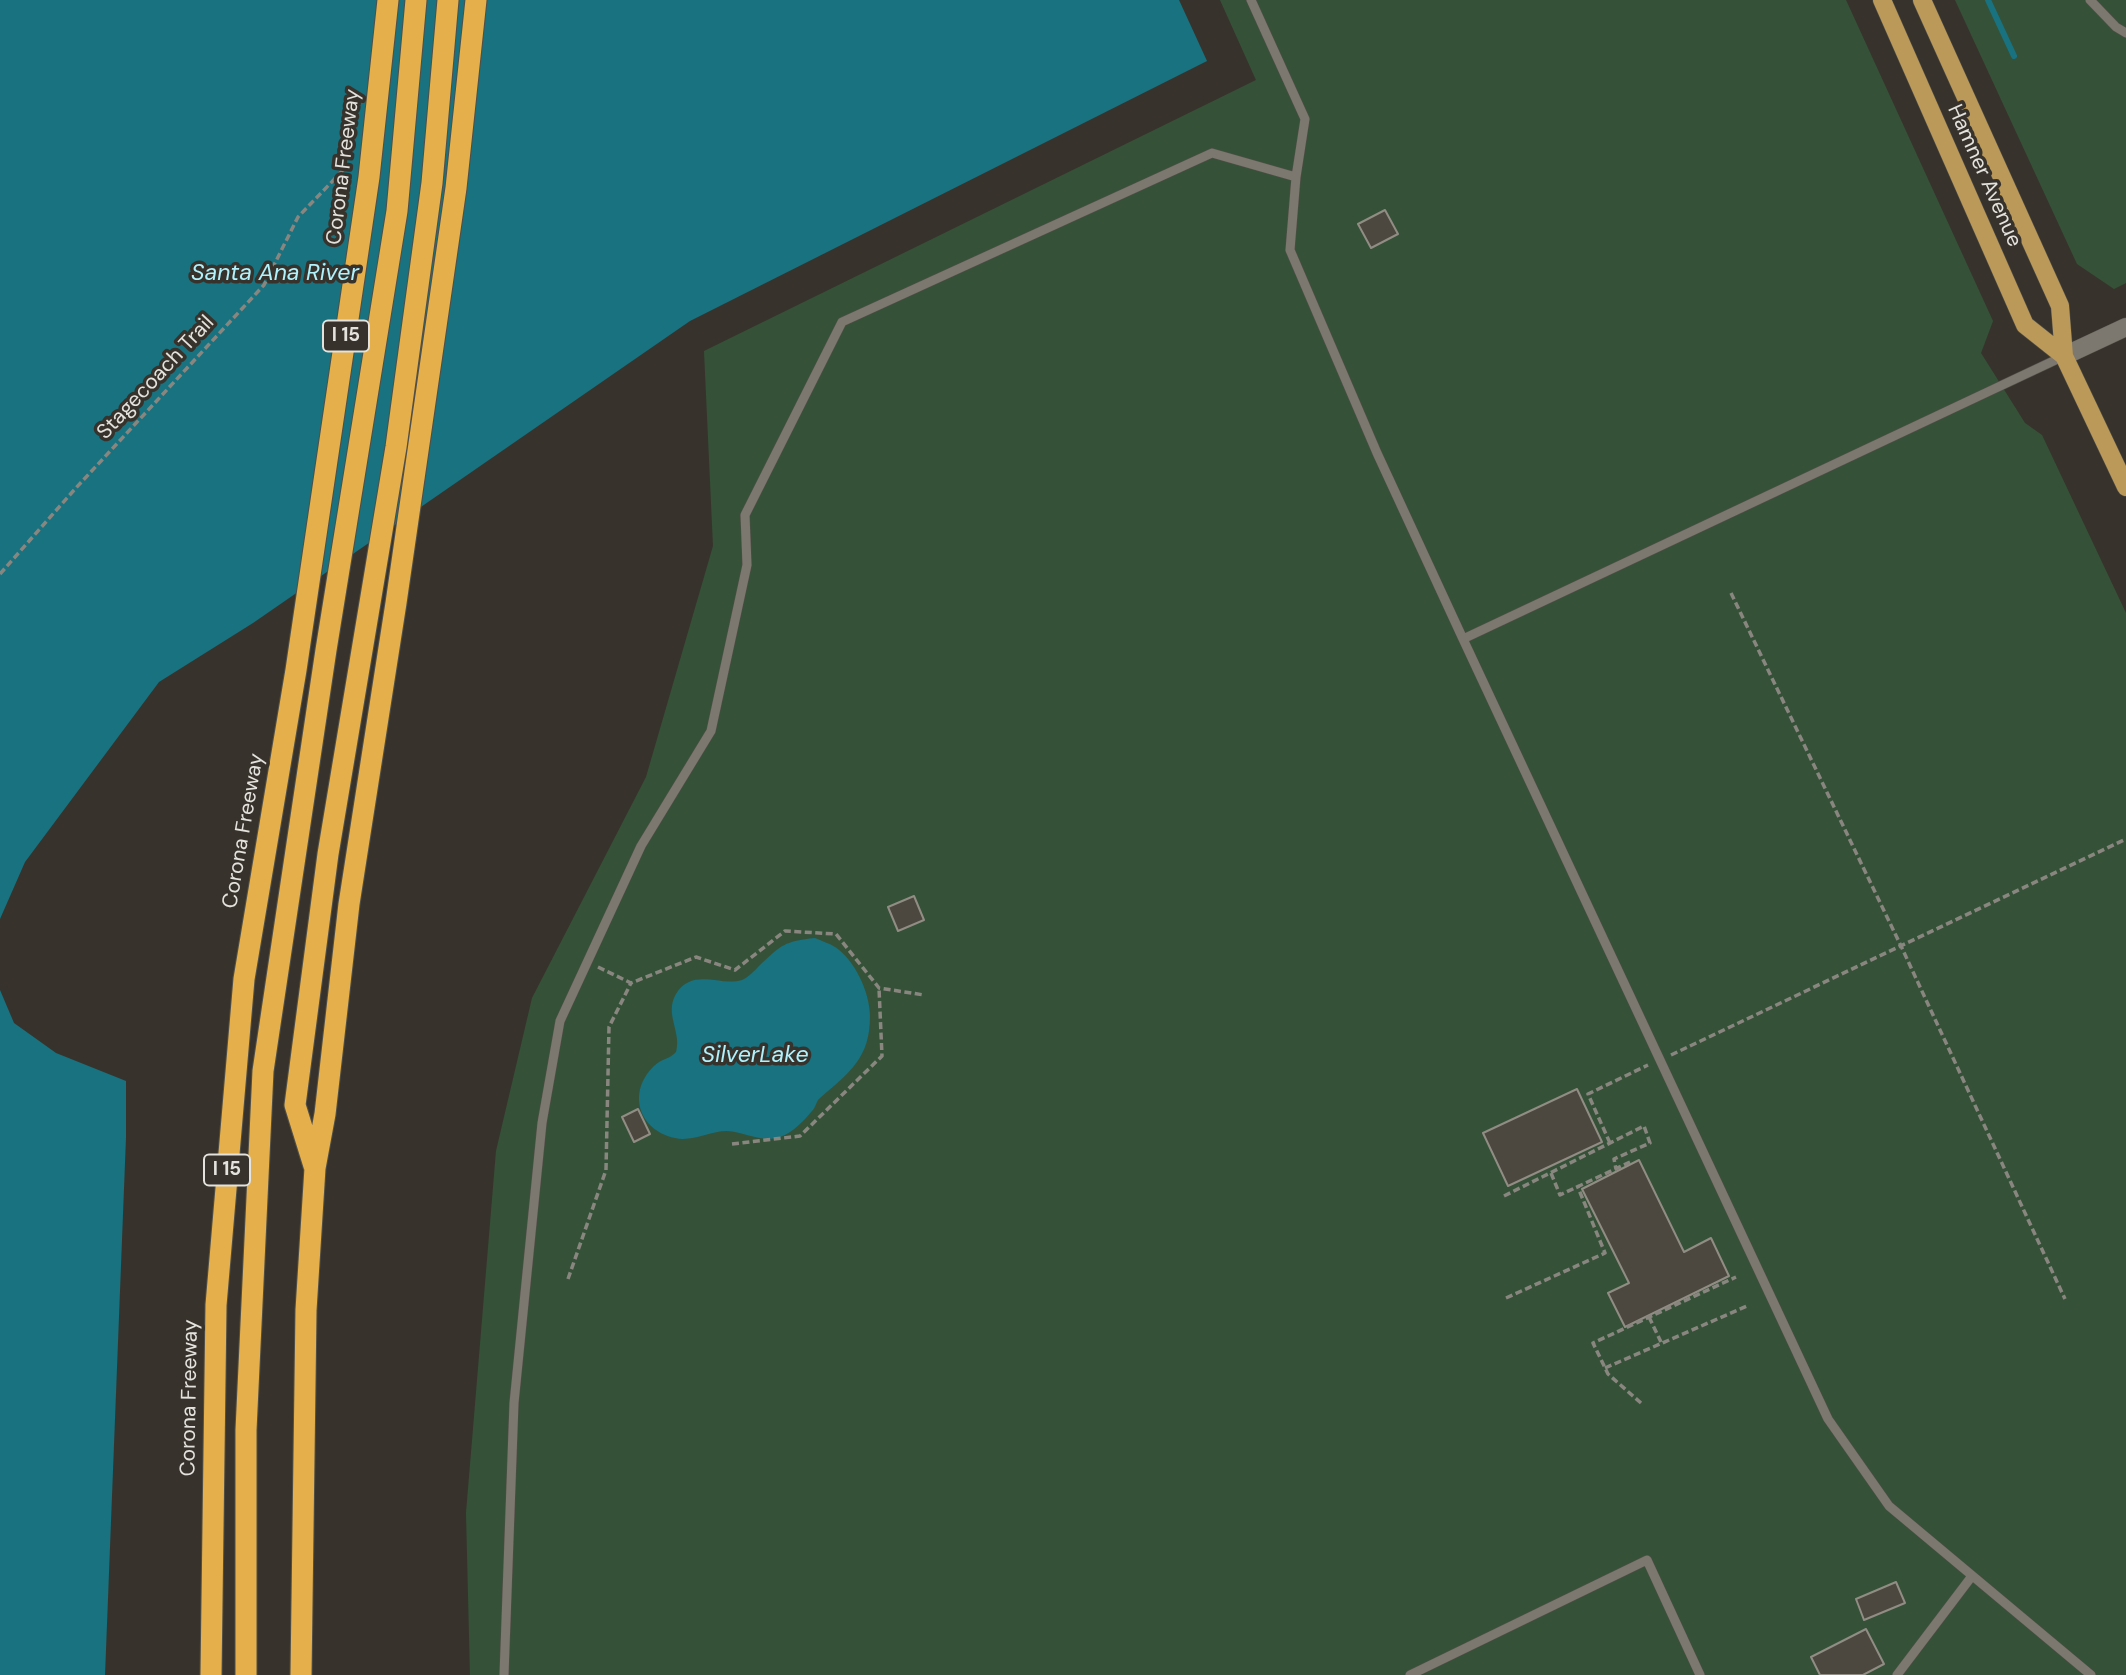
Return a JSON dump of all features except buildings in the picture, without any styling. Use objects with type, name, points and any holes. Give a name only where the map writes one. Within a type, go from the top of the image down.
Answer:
[{"type":"highway","name":"Corona Freeway","points":[[211,1675],[216,1305],[244,979],[296,670],[369,177],[388,0]]},
{"type":"highway","points":[[246,1675],[246,1430],[262,1071],[397,211],[416,0]]},
{"type":"highway","points":[[315,1168],[295,1105],[328,854],[396,447],[432,183],[448,0]]},
{"type":"highway","points":[[301,1675],[306,1310],[315,1168],[325,1114],[349,904],[456,188],[476,0]]},
{"type":"main road","name":"Hamner Avenue","points":[[1882,0],[2025,325],[2064,356]]},
{"type":"main road","name":"Hamner Avenue","points":[[1922,0],[2060,306],[2064,356],[2126,487]]},
{"type":"street","points":[[2064,356],[2126,327]]},
{"type":"lane","points":[[1251,0],[1306,118],[1296,177],[1290,250],[1377,453],[1828,1419],[1889,1506],[2091,1675]]},
{"type":"lane","points":[[2090,0],[2116,27],[2126,33]]},
{"type":"lane","points":[[504,1675],[514,1403],[542,1123],[560,1021],[641,846],[711,731],[747,565],[745,515],[842,322],[1213,153],[1296,177]]},
{"type":"lane","points":[[1463,639],[2064,356]]},
{"type":"lane","points":[[1410,1675],[1647,1560],[1700,1675]]},
{"type":"lane","points":[[1897,1675],[1972,1576]]},
{"type":"path","name":"Stagecoach Trail","points":[[0,574],[264,285],[298,217],[349,164]]},
{"type":"path","points":[[1731,593],[1901,946],[2065,1298]]},
{"type":"path","points":[[1610,1143],[1588,1094],[2126,839]]},
{"type":"path","points":[[568,1279],[606,1170],[610,1027],[631,983],[696,957],[735,970],[785,931],[836,934],[879,988],[882,1056],[800,1136],[732,1144]]},
{"type":"path","points":[[587,962],[631,983]]},
{"type":"path","points":[[879,988],[924,995]]},
{"type":"path","points":[[1504,1196],[1644,1126],[1650,1143],[1614,1160],[1616,1169]]},
{"type":"path","points":[[1550,1173],[1560,1195],[1630,1162]]},
{"type":"path","points":[[1506,1298],[1605,1253],[1577,1185]]},
{"type":"path","points":[[1641,1403],[1608,1374],[1593,1343],[1736,1277]]},
{"type":"path","points":[[1605,1368],[1747,1306]]},
{"type":"path","points":[[1649,1317],[1661,1342]]},
{"type":"green space","points":[[1220,0],[1846,0],[1993,321],[1981,353],[2025,423],[2042,435],[2126,613],[2126,1675],[470,1675],[466,1513],[496,1151],[532,998],[646,777],[713,546],[704,351],[1256,80]]},
{"type":"green space","points":[[1955,0],[2126,0],[2126,283],[2114,289],[2077,264]]},
{"type":"water","name":"Santa Ana River","points":[[0,0],[1179,0],[1207,61],[690,321],[253,623],[159,682],[25,862],[0,919]]},
{"type":"water","name":"SilverLake","points":[[815,938],[842,952],[860,977],[867,997],[869,1031],[862,1054],[849,1072],[819,1099],[802,1123],[789,1133],[774,1139],[727,1131],[681,1139],[662,1134],[652,1127],[645,1119],[639,1098],[646,1076],[654,1066],[676,1052],[677,1037],[672,1009],[676,994],[690,981],[742,980],[784,945]]},
{"type":"water","points":[[0,990],[14,1023],[56,1053],[126,1081],[105,1675],[0,1675]]},
{"type":"waterway","points":[[1988,0],[2014,56]]}]
